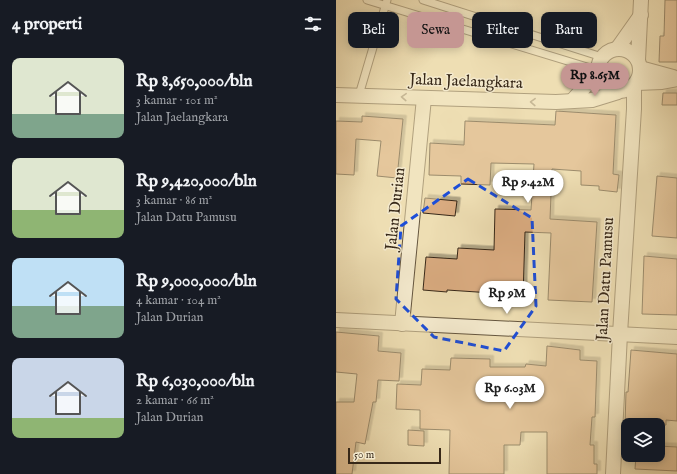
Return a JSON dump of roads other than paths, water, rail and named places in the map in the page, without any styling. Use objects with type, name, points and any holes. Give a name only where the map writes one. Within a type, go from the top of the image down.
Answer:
[{"type":"street","points":[[635,84],[639,64],[641,0]]},
{"type":"street","points":[[616,49],[641,15]]},
{"type":"street","points":[[572,101],[597,72],[602,57],[608,51],[616,49],[625,50],[632,54],[639,64],[677,78]]},
{"type":"street","points":[[597,72],[601,83],[608,89],[619,92],[635,84],[662,82],[677,78]]},
{"type":"street","name":"Jalan Datu Pamusu","points":[[613,474],[635,84]]},
{"type":"street","points":[[619,92],[633,125]]},
{"type":"street","name":"Jalan Jaelangkara","points":[[336,94],[424,98],[572,101],[592,100],[619,92]]},
{"type":"street","name":"Jalan Durian","points":[[402,324],[424,98]]},
{"type":"street","points":[[336,320],[677,337]]},
{"type":"lane","points":[[367,0],[386,3],[597,72]]},
{"type":"lane","points":[[423,0],[602,57]]},
{"type":"lane","points":[[359,95],[386,3]]}]
